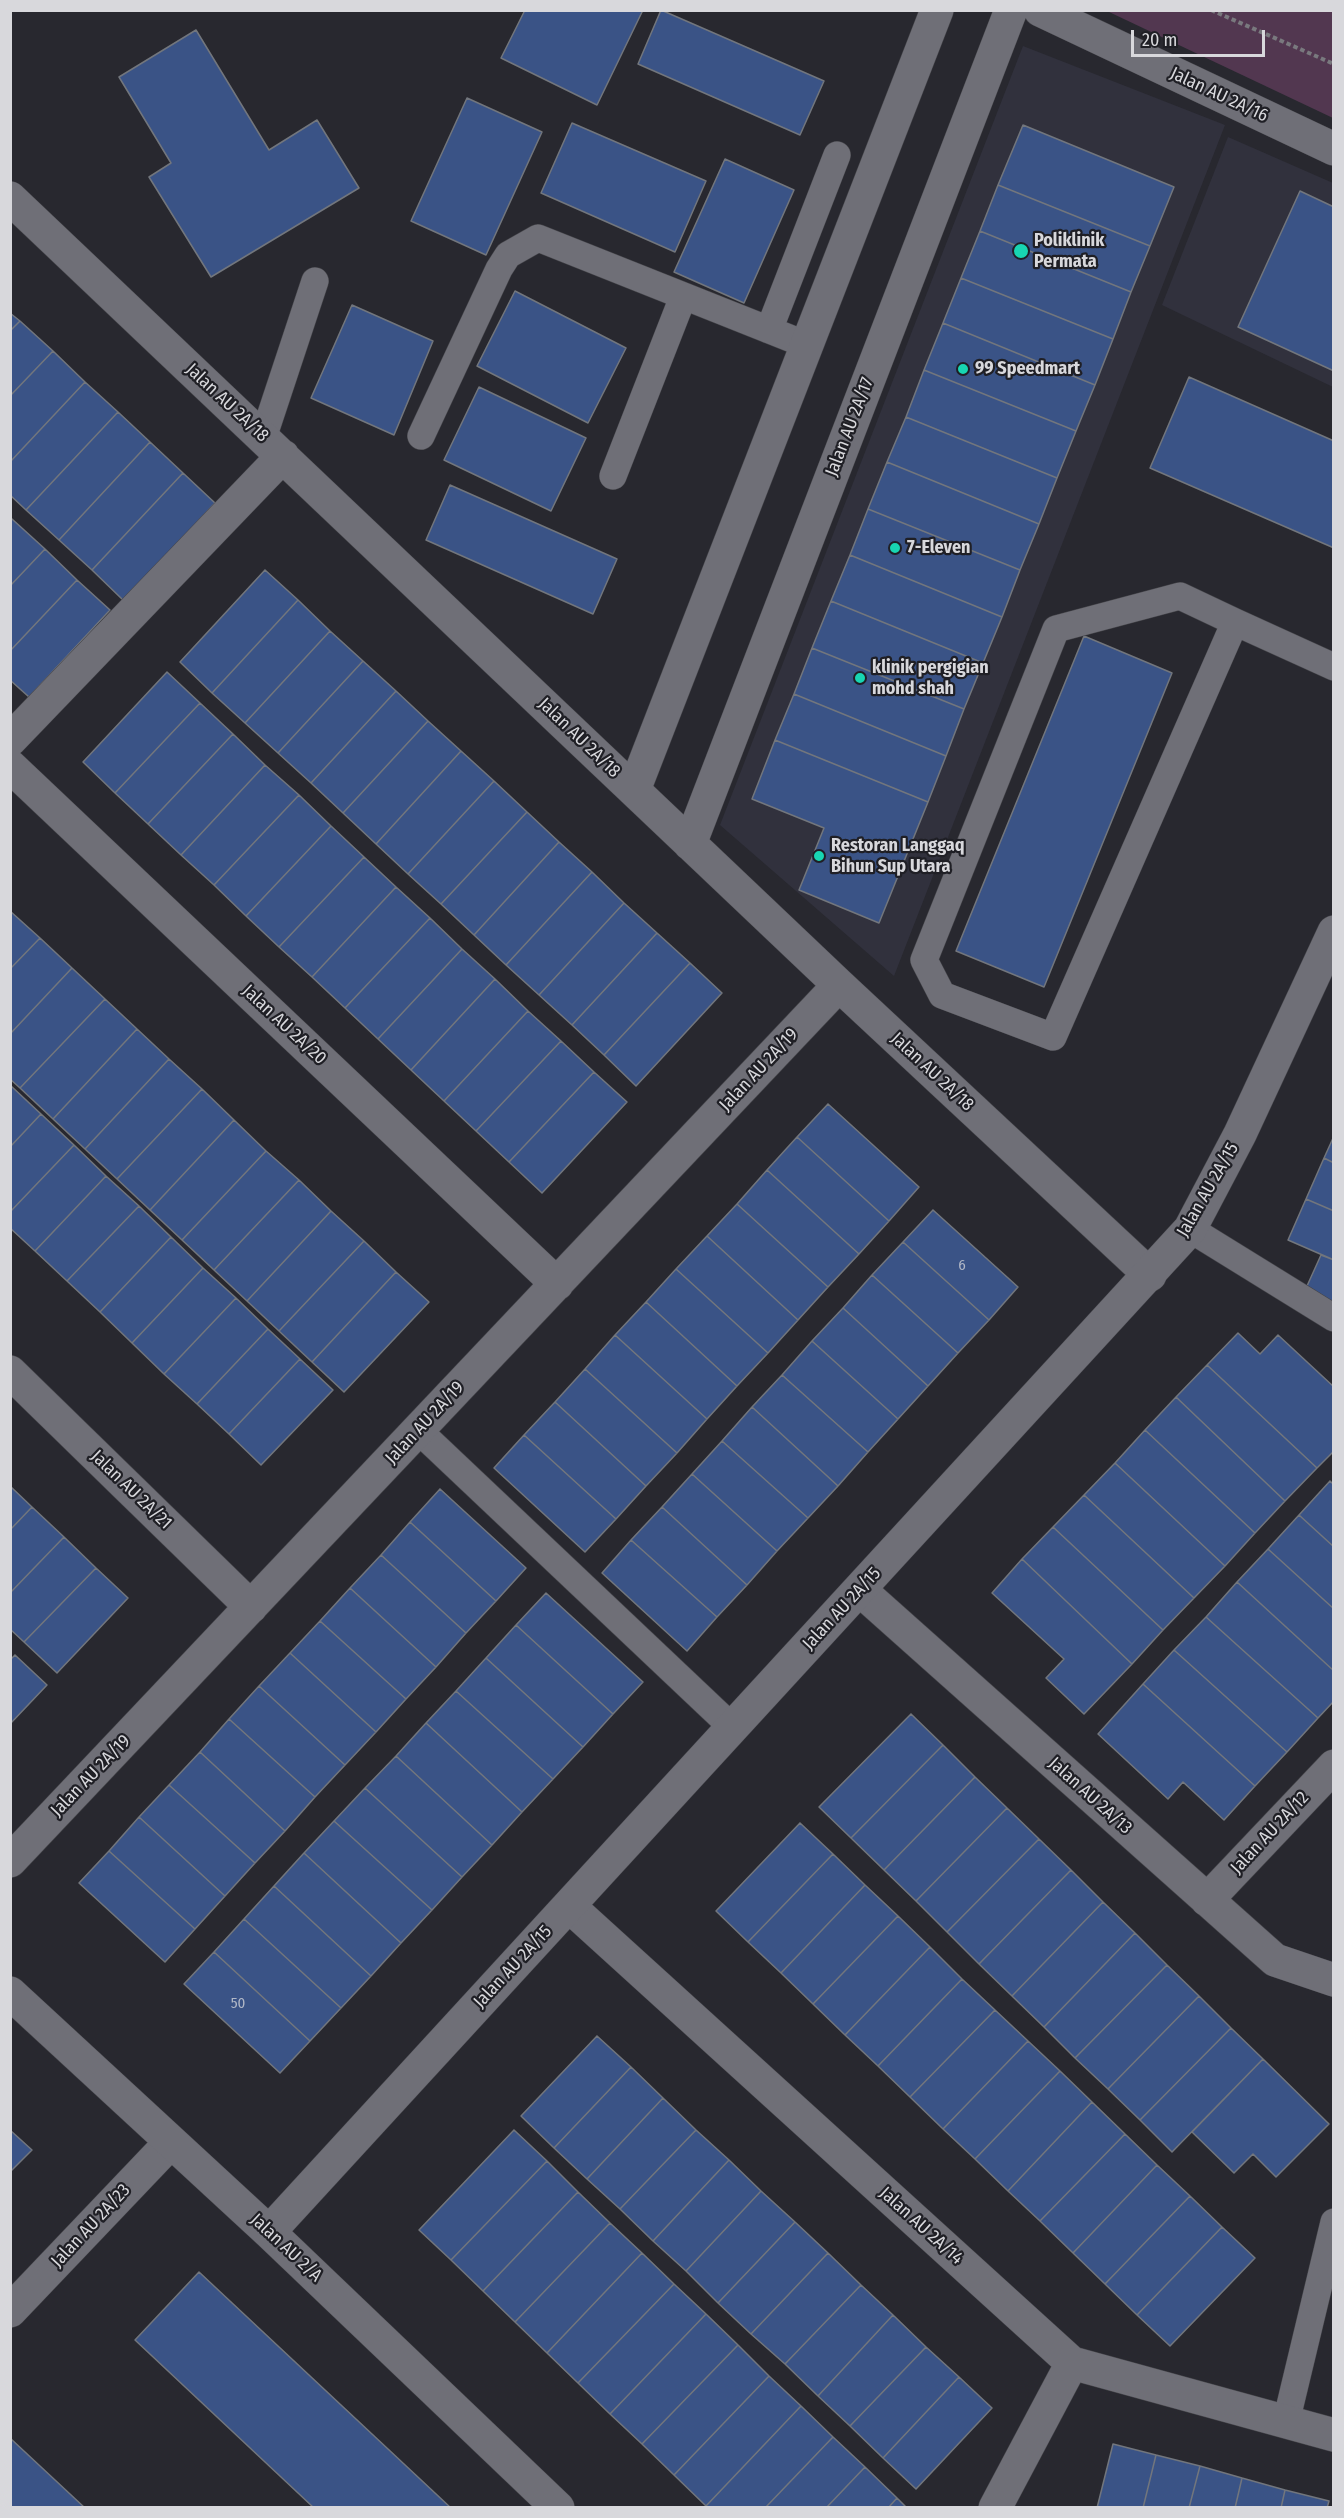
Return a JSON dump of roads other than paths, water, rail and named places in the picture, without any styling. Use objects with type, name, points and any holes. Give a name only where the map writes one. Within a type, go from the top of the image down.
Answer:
[{"type":"street","points":[[634,790],[937,10]]},
{"type":"street","name":"Jalan AU 2A/17","points":[[690,844],[1011,10]]},
{"type":"street","name":"Jalan AU 2A/16","points":[[1040,10],[1334,149]]},
{"type":"street","name":"Jalan AU 2A/18","points":[[10,198],[839,985],[1150,1275]]},
{"type":"street","points":[[10,740],[273,447]]},
{"type":"street","name":"Jalan AU 2A/20","points":[[10,766],[557,1284]]},
{"type":"street","name":"Jalan AU 2A/15","points":[[269,2232],[1190,1229],[1240,1134],[1334,932]]},
{"type":"street","name":"Jalan AU 2A/19","points":[[10,1861],[839,985]]},
{"type":"street","name":"Jalan AU 2A/21","points":[[10,1372],[251,1607]]},
{"type":"street","name":"Jalan AU 2A/13","points":[[860,1590],[1275,1960],[1334,1980]]},
{"type":"street","name":"Jalan AU 2A/12","points":[[1207,1900],[1334,1766]]},
{"type":"street","name":"Jalan AU 2A/14","points":[[569,1906],[1072,2363],[1334,2435]]},
{"type":"street","name":"Jalan AU 2/A","points":[[10,1993],[269,2232],[558,2508]]},
{"type":"street","name":"Jalan AU 2A/23","points":[[10,2311],[171,2142]]},
{"type":"street","points":[[995,2508],[1072,2363]]},
{"type":"lane","points":[[769,330],[837,155]]},
{"type":"lane","points":[[421,436],[499,269],[508,255],[537,238],[807,345]]},
{"type":"lane","points":[[273,447],[315,281]]},
{"type":"lane","points":[[613,476],[683,297]]},
{"type":"lane","points":[[1235,622],[1053,1038],[942,995],[924,960],[1056,629],[1180,596],[1334,667]]},
{"type":"lane","points":[[1190,1229],[1334,1318]]},
{"type":"lane","points":[[418,1431],[732,1728]]},
{"type":"lane","points":[[1286,2422],[1334,2222]]},
{"type":"place","name":"Poliklinik Permata","points":[[1021,251]]},
{"type":"place","name":"99 Speedmart","points":[[963,369]]},
{"type":"place","name":"7-Eleven","points":[[895,548]]},
{"type":"place","name":"klinik pergigian mohd shah","points":[[860,678]]},
{"type":"place","name":"Restoran Langgaq Bihun Sup Utara","points":[[819,856]]}]
